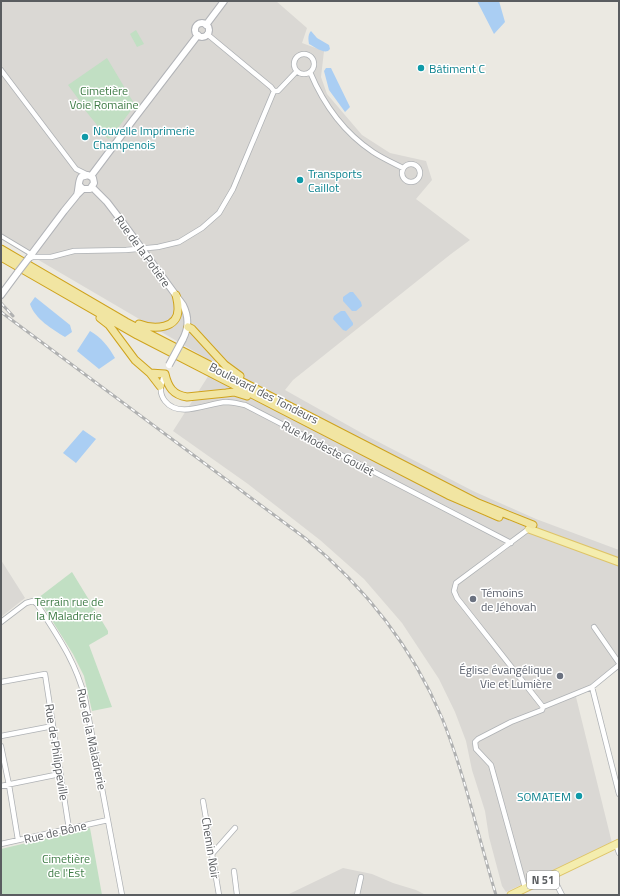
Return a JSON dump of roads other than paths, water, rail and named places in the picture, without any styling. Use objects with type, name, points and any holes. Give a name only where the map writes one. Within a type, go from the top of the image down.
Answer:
[{"type":"highway","name":"Boulevard des Tondeurs","points":[[1,249],[126,322],[478,503],[531,527]]},
{"type":"highway","name":"Boulevard des Tondeurs","points":[[1,257],[137,335],[357,448],[465,503],[531,527]]},
{"type":"highway","points":[[55,288],[71,301],[109,325],[135,360],[150,373],[160,386]]},
{"type":"highway","points":[[83,296],[147,327],[155,328],[167,326],[177,315],[178,309],[176,295]]},
{"type":"highway","points":[[188,327],[192,329],[225,365],[243,378],[292,407]]},
{"type":"highway","points":[[150,373],[165,374],[167,384],[180,396],[187,397],[226,392],[240,394],[255,400],[332,439],[357,448]]},
{"type":"main road","points":[[206,24],[224,1]]},
{"type":"main road","points":[[198,35],[196,32],[197,25],[201,23],[206,24]]},
{"type":"main road","points":[[198,35],[204,36],[207,34],[209,28],[206,24]]},
{"type":"main road","points":[[2,294],[77,195],[81,185],[81,177],[89,175],[198,35]]},
{"type":"main road","points":[[81,185],[88,190],[92,188],[94,181],[89,175]]},
{"type":"main road","name":"Rue de la Potière","points":[[92,188],[107,202],[183,305],[188,318],[188,327]]},
{"type":"main road","points":[[165,374],[188,327]]},
{"type":"main road","points":[[531,527],[619,557]]},
{"type":"main road","points":[[531,527],[619,562]]},
{"type":"main road","name":"N 51","points":[[511,895],[618,843]]},
{"type":"street","points":[[207,34],[272,87],[274,91]]},
{"type":"street","points":[[306,54],[311,57],[314,62],[310,72],[306,74],[297,71],[294,63],[296,58],[306,54]]},
{"type":"street","points":[[1,70],[76,169],[81,185]]},
{"type":"street","points":[[274,91],[278,91],[297,71]]},
{"type":"street","points":[[310,72],[317,88],[329,108],[342,125],[372,152],[403,168]]},
{"type":"street","points":[[1,236],[33,257],[51,257],[74,251],[126,250],[158,247],[180,242],[202,228],[218,213],[233,189],[274,91]]},
{"type":"street","points":[[412,164],[417,166],[420,171],[419,179],[416,182],[406,182],[402,174],[403,168],[406,165],[412,164]]},
{"type":"street","points":[[76,169],[89,175]]},
{"type":"street","points":[[160,386],[165,374]]},
{"type":"street","name":"Rue Modeste Goulet","points":[[160,386],[163,399],[175,408],[183,410],[226,402],[245,405],[511,543]]},
{"type":"street","points":[[531,527],[456,583],[454,591],[457,598],[543,707]]},
{"type":"street","name":"Rue de la Maladrerie","points":[[1,622],[26,602],[33,601],[37,604],[69,655],[78,674],[122,895]]},
{"type":"street","points":[[525,888],[490,766],[474,745],[478,739],[499,728],[542,710],[543,707],[592,687],[619,664],[594,627]]},
{"type":"street","name":"Rue de Philippeville","points":[[1,682],[45,674],[69,829]]},
{"type":"street","points":[[592,687],[619,794]]},
{"type":"street","points":[[1,736],[53,726]]},
{"type":"street","points":[[1,746],[18,840]]},
{"type":"street","points":[[1,786],[60,774]]},
{"type":"street","name":"Chemin Noir","points":[[203,801],[219,895]]},
{"type":"street","name":"Rue de Bône","points":[[1,844],[108,820]]},
{"type":"street","points":[[212,854],[235,828]]},
{"type":"street","points":[[618,843],[619,852]]},
{"type":"street","name":"Chemin Noir","points":[[234,871],[237,895]]},
{"type":"street","points":[[552,875],[562,895]]},
{"type":"street","points":[[357,895],[361,877]]},
{"type":"water","points":[[477,1],[499,1],[505,22],[494,34]]},
{"type":"water","points":[[311,31],[317,38],[329,45],[330,49],[328,51],[321,50],[309,44],[308,37]]},
{"type":"water","points":[[326,68],[331,68],[350,107],[345,112],[329,90],[324,71]]},
{"type":"water","points":[[350,292],[353,292],[361,302],[362,306],[356,311],[352,311],[343,301],[343,297]]},
{"type":"water","points":[[35,297],[70,325],[72,332],[65,337],[40,319],[30,304]]},
{"type":"water","points":[[341,311],[345,311],[353,323],[353,325],[346,331],[343,330],[333,319],[334,316]]},
{"type":"water","points":[[90,331],[98,336],[115,358],[99,369],[77,351]]},
{"type":"water","points":[[83,430],[96,439],[76,463],[63,453]]},
{"type":"railway","points":[[1,303],[13,316]]},
{"type":"railway","points":[[1,312],[305,538],[347,576],[366,597],[401,643],[430,692],[442,718],[458,761],[496,895]]},
{"type":"place","name":"Bâtiment C","points":[[421,68]]},
{"type":"place","name":"Nouvelle Imprimerie Champenois","points":[[85,137]]},
{"type":"place","name":"Transports Caillot","points":[[300,180]]},
{"type":"place","name":"Témoins de Jéhovah","points":[[473,599]]},
{"type":"place","name":"Église évangélique Vie et Lumière","points":[[560,676]]},
{"type":"place","name":"SOMATEM","points":[[579,796]]},
{"type":"park label","name":"Cimetière Voie Romaine","points":[[104,97]]},
{"type":"park label","name":"Terrain rue de la Maladrerie","points":[[69,608]]},
{"type":"park label","name":"Cimetière de l'Est","points":[[66,865]]}]
